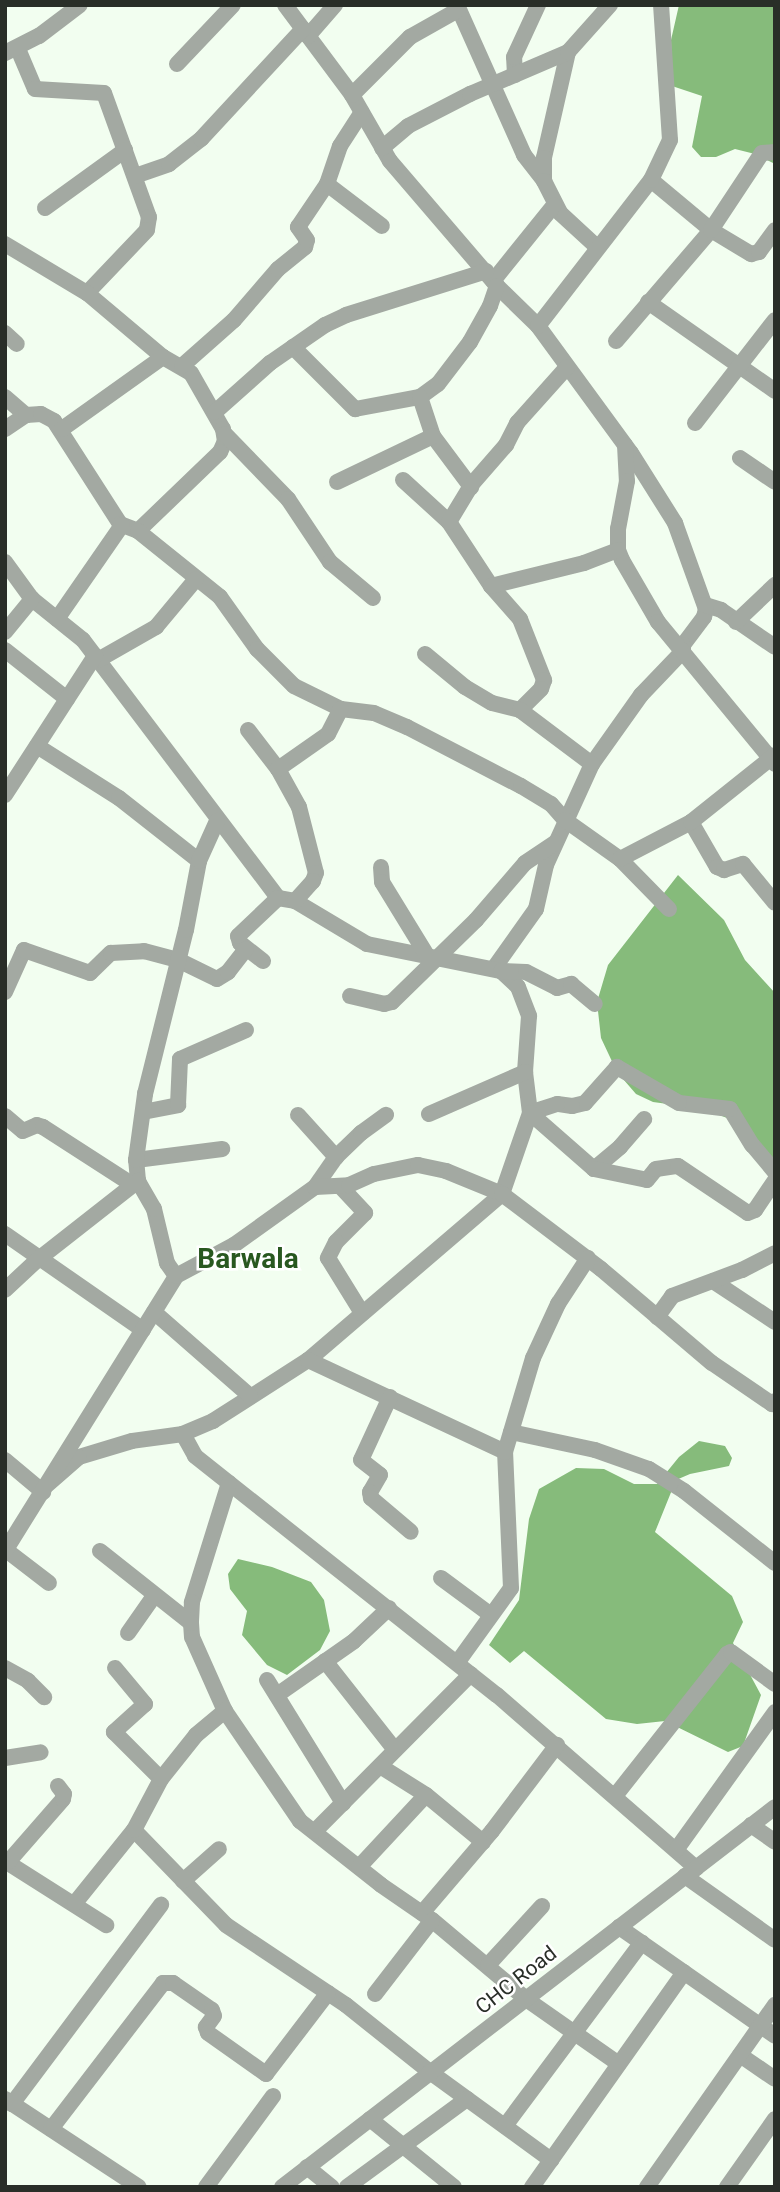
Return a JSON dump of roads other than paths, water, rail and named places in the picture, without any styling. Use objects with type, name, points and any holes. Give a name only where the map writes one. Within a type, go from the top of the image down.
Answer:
[{"type":"street","points":[[80,5],[12,51],[35,89],[104,93],[135,176],[150,225],[87,293]]},
{"type":"street","points":[[177,64],[233,5]]},
{"type":"street","points":[[285,5],[352,94],[390,160],[492,279],[538,326],[625,444],[675,523],[705,605],[704,617],[683,645],[682,651],[641,695],[592,764],[546,865],[536,909],[497,970]]},
{"type":"street","points":[[135,176],[169,164],[201,139],[305,32],[335,5]]},
{"type":"street","points":[[516,75],[514,57],[538,5]]},
{"type":"street","points":[[382,148],[408,126],[568,52],[610,5]]},
{"type":"street","points":[[538,326],[662,161],[671,132],[661,5]]},
{"type":"street","points":[[352,94],[410,37],[457,7],[524,155],[544,181],[560,213],[597,247]]},
{"type":"street","points":[[544,181],[544,158],[568,52]]},
{"type":"street","points":[[181,366],[234,320],[278,269],[304,247],[307,240],[298,227],[327,184],[340,146],[362,112]]},
{"type":"street","points":[[45,208],[125,150]]},
{"type":"street","points":[[616,341],[711,230],[762,153],[775,152]]},
{"type":"street","points":[[650,180],[711,230],[755,254],[775,230]]},
{"type":"street","points":[[327,184],[382,226]]},
{"type":"street","points":[[293,347],[355,410],[420,397],[438,384],[470,342],[490,306],[492,279],[554,205]]},
{"type":"street","points":[[5,244],[87,293],[163,357],[193,375],[225,434],[288,499],[330,562],[373,598]]},
{"type":"street","points":[[215,412],[248,381],[293,347],[346,315],[492,279]]},
{"type":"street","points":[[648,302],[775,391]]},
{"type":"street","points":[[695,423],[775,320]]},
{"type":"street","points":[[62,429],[163,357]]},
{"type":"street","points":[[449,522],[471,487],[506,445],[517,423],[567,367]]},
{"type":"street","points":[[5,397],[26,415]]},
{"type":"street","points":[[420,397],[433,436],[471,487]]},
{"type":"street","points":[[5,429],[26,415],[48,416],[62,429],[122,525],[138,531],[220,597],[257,649],[284,678],[311,696],[341,709],[374,713],[422,734],[521,786],[551,804],[565,820],[620,859],[669,909]]},
{"type":"street","points":[[138,531],[220,452],[225,434]]},
{"type":"street","points":[[337,482],[433,436]]},
{"type":"street","points":[[620,859],[691,822],[773,760],[658,622],[618,550],[627,481],[625,444]]},
{"type":"street","points":[[740,458],[775,482]]},
{"type":"street","points":[[403,480],[449,522],[491,586],[520,619],[544,680],[541,689],[520,710]]},
{"type":"street","points":[[57,619],[122,525]]},
{"type":"street","points":[[491,586],[573,566],[618,550]]},
{"type":"street","points":[[5,562],[32,599],[83,640],[217,821],[278,898],[295,901],[367,944],[497,970],[526,972],[557,988],[571,984],[595,1004]]},
{"type":"street","points":[[5,795],[66,699],[96,658],[156,627],[196,579]]},
{"type":"street","points":[[736,622],[775,585]]},
{"type":"street","points":[[5,632],[32,599]]},
{"type":"street","points":[[705,605],[721,610],[775,647]]},
{"type":"street","points":[[5,650],[66,699]]},
{"type":"street","points":[[425,654],[474,693],[492,703],[520,710],[592,764]]},
{"type":"street","points":[[278,769],[328,734],[341,709]]},
{"type":"street","points":[[248,730],[278,769],[296,799],[315,869],[313,881],[295,901]]},
{"type":"street","points":[[37,747],[119,798],[199,861]]},
{"type":"street","points":[[136,1183],[142,1112],[199,861],[217,821]]},
{"type":"street","points":[[691,822],[717,867],[724,870],[743,864],[775,903]]},
{"type":"street","points":[[350,996],[389,1004],[431,958],[477,920],[525,863],[555,844]]},
{"type":"street","points":[[381,867],[382,882],[431,958]]},
{"type":"street","points":[[263,961],[240,943],[239,934],[278,898]]},
{"type":"street","points":[[5,992],[12,953],[25,950],[90,973],[111,953],[144,951],[178,960],[216,979],[228,972],[246,949]]},
{"type":"street","points":[[45,1488],[79,1457],[132,1441],[183,1434],[213,1421],[308,1360],[502,1194],[530,1113],[525,1072],[528,1009],[514,982],[497,970]]},
{"type":"street","points":[[142,1112],[178,1105],[180,1059],[246,1030]]},
{"type":"street","points":[[530,1113],[557,1104],[572,1106],[585,1103],[617,1067],[678,1103],[730,1109],[752,1145],[775,1172]]},
{"type":"street","points":[[429,1114],[525,1072]]},
{"type":"street","points":[[530,1113],[594,1169],[647,1180],[656,1169],[678,1166],[750,1213],[775,1180]]},
{"type":"street","points":[[298,1115],[336,1157]]},
{"type":"street","points":[[49,1583],[6,1550],[176,1276],[234,1245],[315,1187],[336,1157],[361,1133],[386,1115]]},
{"type":"street","points":[[5,1116],[23,1131],[37,1125],[43,1127],[136,1183],[154,1209],[167,1263],[176,1276]]},
{"type":"street","points":[[594,1169],[620,1147],[644,1119]]},
{"type":"street","points":[[136,1160],[222,1149]]},
{"type":"street","points":[[315,1187],[340,1186],[374,1174],[418,1165],[446,1171],[502,1194],[587,1258],[712,1363],[772,1404],[775,1401]]},
{"type":"street","points":[[5,1290],[40,1257],[136,1183]]},
{"type":"street","points":[[340,1186],[365,1212],[336,1242],[328,1258],[362,1313]]},
{"type":"street","points":[[5,1234],[143,1329]]},
{"type":"street","points":[[657,1317],[671,1296],[713,1281],[775,1253]]},
{"type":"street","points":[[457,1663],[511,1588],[505,1452],[533,1358],[558,1304],[587,1258]]},
{"type":"street","points":[[713,1281],[775,1322]]},
{"type":"street","points":[[153,1312],[250,1396]]},
{"type":"street","points":[[308,1360],[505,1452]]},
{"type":"street","points":[[390,1397],[361,1460],[380,1475],[370,1492],[371,1498],[411,1532]]},
{"type":"street","points":[[511,1432],[595,1450],[649,1469],[684,1490],[775,1563]]},
{"type":"street","points":[[183,1434],[195,1456],[389,1608],[557,1745],[676,1850],[691,1872],[775,1940]]},
{"type":"street","points":[[5,1460],[45,1488]]},
{"type":"street","points":[[229,1483],[192,1602],[191,1623],[192,1637],[225,1711],[300,1821],[488,1965],[526,1999],[619,2064]]},
{"type":"street","points":[[100,1551],[191,1623]]},
{"type":"street","points":[[441,1578],[491,1615]]},
{"type":"street","points":[[128,1633],[154,1596]]},
{"type":"street","points":[[277,1695],[325,1661],[389,1608]]},
{"type":"street","points":[[615,1796],[727,1654],[731,1652],[775,1684]]},
{"type":"street","points":[[325,1661],[395,1751]]},
{"type":"street","points":[[5,1668],[28,1681],[44,1697]]},
{"type":"street","points":[[115,1668],[145,1704],[114,1732],[161,1779]]},
{"type":"street","points":[[315,1831],[471,1674]]},
{"type":"street","points":[[267,1680],[343,1803]]},
{"type":"street","points":[[75,1903],[134,1830],[161,1779],[196,1735],[225,1711]]},
{"type":"street","points":[[676,1850],[775,1712]]},
{"type":"street","points":[[375,1994],[427,1917],[557,1745]]},
{"type":"street","points":[[5,1758],[41,1752]]},
{"type":"street","points":[[380,1766],[426,1795],[483,1842]]},
{"type":"street","points":[[58,1786],[63,1799],[7,1861],[106,1924]]},
{"type":"street","points":[[359,1867],[426,1795]]},
{"type":"street","name":"CHC Road","points":[[282,2187],[775,1807]]},
{"type":"street","points":[[751,1825],[775,1842]]},
{"type":"street","points":[[134,1830],[226,1925],[328,1993],[551,2160]]},
{"type":"street","points":[[183,1881],[219,1849]]},
{"type":"street","points":[[139,2187],[9,2102],[161,1905]]},
{"type":"street","points":[[488,1965],[542,1906]]},
{"type":"street","points":[[620,1927],[775,2036]]},
{"type":"street","points":[[505,2126],[642,1942]]},
{"type":"street","points":[[531,2187],[684,1972]]},
{"type":"street","points":[[51,2129],[163,1983],[173,1983],[212,2010],[214,2016],[206,2027],[208,2034],[266,2074],[328,1993]]},
{"type":"street","points":[[647,2187],[775,2005]]},
{"type":"street","points":[[740,2055],[775,2080]]},
{"type":"street","points":[[206,2187],[273,2096]]},
{"type":"street","points":[[347,2187],[467,2099]]},
{"type":"street","points":[[370,2119],[454,2187]]},
{"type":"street","points":[[727,2187],[775,2119]]},
{"type":"street","points":[[307,2167],[332,2187]]},
{"type":"district","name":"Barwala","points":[[248,1259]]}]
